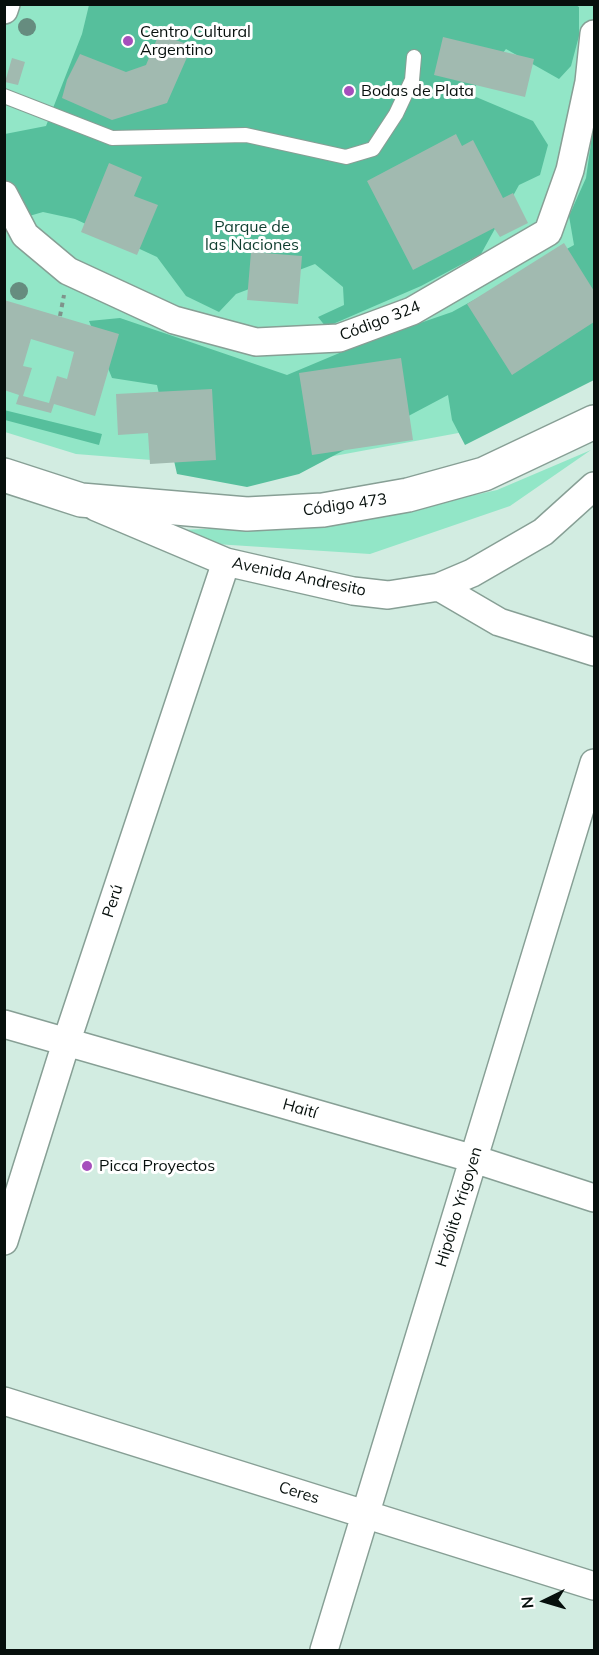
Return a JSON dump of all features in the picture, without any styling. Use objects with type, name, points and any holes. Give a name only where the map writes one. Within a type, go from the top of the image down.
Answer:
[{"type":"main road","name":"Código 473","points":[[81,500],[247,514],[323,510],[408,495],[484,474],[594,422]]},
{"type":"main road","name":"Avenida Andresito","points":[[4,475],[81,500]]},
{"type":"street","points":[[4,10],[6,4]]},
{"type":"street","name":"Código 324","points":[[4,195],[15,238],[68,271],[174,320],[255,342],[339,338],[412,311],[548,232],[570,170],[589,82],[594,34]]},
{"type":"street","name":"Avenida Andresito","points":[[81,500],[226,562],[353,591],[388,595],[439,587],[472,573],[543,532],[594,486]]},
{"type":"street","name":"Perú","points":[[4,1240],[66,1042],[226,562]]},
{"type":"street","points":[[439,587],[499,622],[594,652]]},
{"type":"street","name":"Hipólito Yrigoyen","points":[[324,1650],[594,763]]},
{"type":"street","name":"Haití","points":[[4,1024],[474,1159],[594,1198]]},
{"type":"street","name":"Ceres","points":[[4,1401],[594,1586]]},
{"type":"lane","points":[[4,96],[112,138],[246,135],[346,157],[373,149],[396,114],[412,80],[414,57]]},
{"type":"green space","points":[[574,4],[579,7],[579,36],[571,66],[559,79],[506,49],[469,94],[533,121],[548,145],[540,175],[519,185],[481,254],[421,286],[326,327],[318,317],[344,305],[343,287],[315,264],[236,294],[219,312],[186,296],[157,257],[75,219],[43,212],[5,223],[5,134],[46,126],[82,34],[89,5]]},
{"type":"green space","name":"Parque de las Naciones","points":[[4,5],[594,5],[594,370],[480,429],[264,469],[76,454],[5,432]]},
{"type":"green space","points":[[594,122],[594,380],[465,445],[452,420],[448,395],[299,474],[247,487],[177,474],[157,385],[112,378],[89,321],[120,318],[287,375],[368,341],[452,312],[574,245],[569,216],[586,178]]},
{"type":"green space","points":[[4,410],[102,434],[99,445],[5,420]]},
{"type":"green space","points":[[591,450],[510,506],[370,554],[169,541],[176,530],[343,524],[497,490]]},
{"type":"building","points":[[159,34],[192,46],[167,103],[112,120],[62,98],[67,80],[80,54],[126,72],[146,65]]},
{"type":"building","points":[[443,37],[534,59],[525,97],[434,75]]},
{"type":"building","points":[[12,58],[25,62],[18,85],[5,82]]},
{"type":"building","points":[[456,134],[462,146],[473,140],[503,198],[513,193],[528,223],[500,237],[494,228],[413,270],[367,181]]},
{"type":"building","points":[[109,163],[142,177],[134,196],[158,205],[137,255],[81,232]]},
{"type":"building","points":[[564,243],[594,291],[594,322],[512,375],[467,304]]},
{"type":"building","points":[[251,252],[302,256],[298,304],[247,300]]},
{"type":"building","points":[[4,300],[119,334],[95,416],[54,404],[51,413],[16,404],[19,395],[4,390]],"holes":[[[31,339],[74,352],[67,379],[57,376],[49,403],[23,396],[32,368],[23,366]]]},
{"type":"building","points":[[401,358],[413,440],[312,455],[299,373]]},
{"type":"building","points":[[212,389],[216,460],[150,464],[148,433],[118,435],[116,394]]},
{"type":"place","name":"Centro Cultural Argentino","points":[[128,41]]},
{"type":"place","name":"Bodas de Plata","points":[[349,91]]},
{"type":"place","name":"Picca Proyectos","points":[[87,1166]]}]
